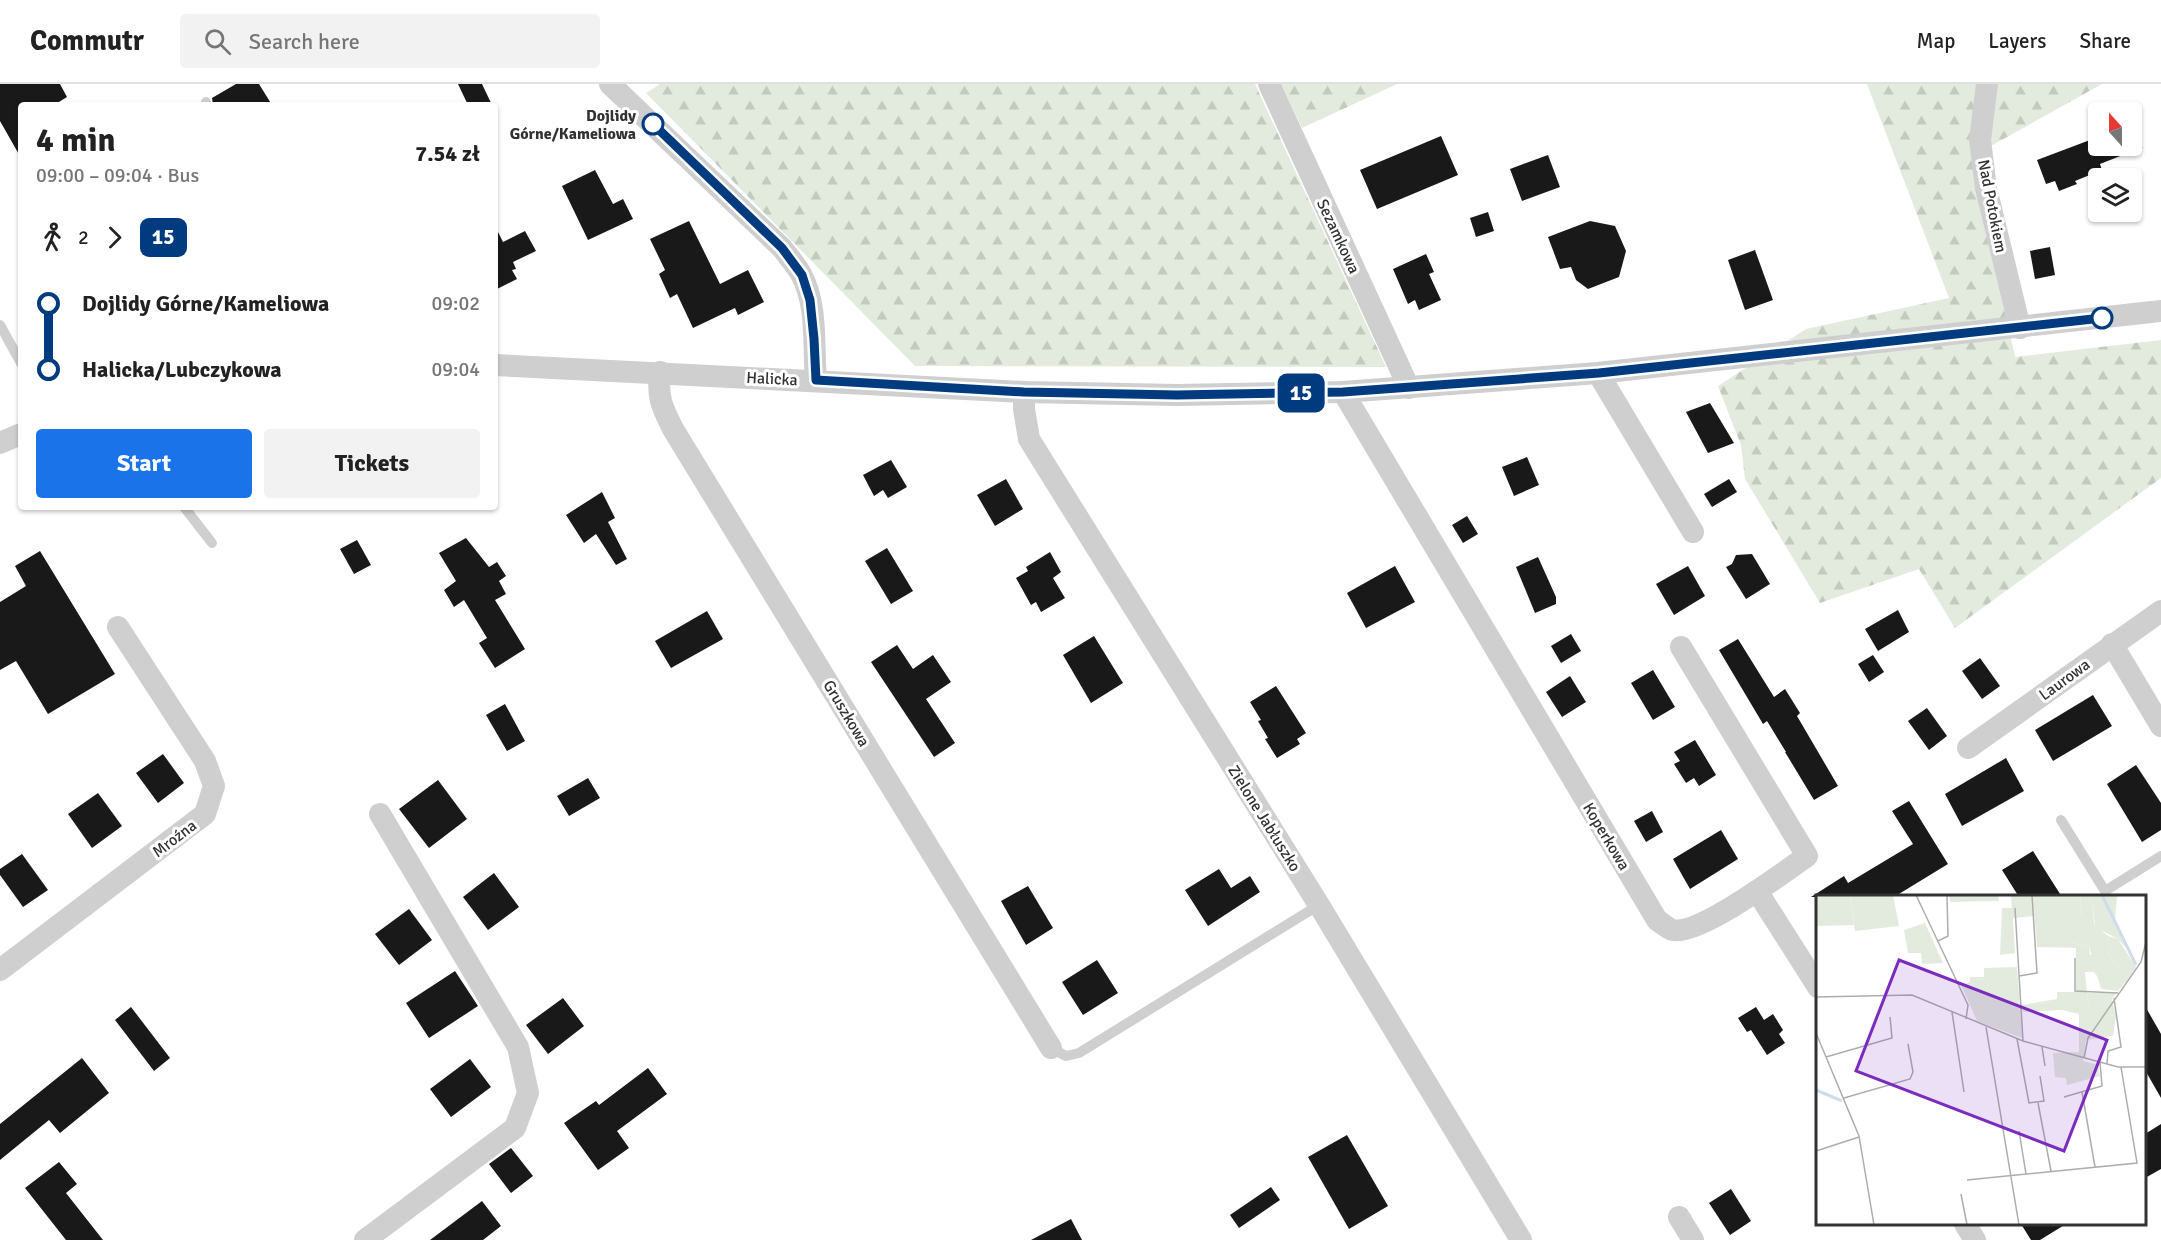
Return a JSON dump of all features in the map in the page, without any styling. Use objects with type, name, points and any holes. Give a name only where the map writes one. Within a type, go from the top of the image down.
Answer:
[{"type":"street","points":[[610,84],[782,248],[802,275],[810,300],[816,380]]},
{"type":"street","name":"Sezamkowa","points":[[1269,84],[1409,388]]},
{"type":"street","name":"Nad Potokiem","points":[[1987,84],[1980,140],[1986,188],[2020,328]]},
{"type":"street","name":"Halicka","points":[[498,365],[1024,392],[1177,395],[1343,392],[1599,373],[2161,311]]},
{"type":"street","name":"Gruszkowa","points":[[660,372],[658,390],[660,404],[673,429],[1051,1048]]},
{"type":"street","points":[[1599,373],[1693,532]]},
{"type":"street","name":"Zielone Jabłuszko","points":[[1024,392],[1029,439],[1319,905],[1521,1240]]},
{"type":"street","name":"Koperkowa","points":[[1343,392],[1657,920],[1672,930],[1692,928],[1757,891],[1807,856],[1680,647]]},
{"type":"street","points":[[0,443],[18,435]]},
{"type":"street","name":"Laurowa","points":[[1968,748],[2161,611]]},
{"type":"street","name":"Mroźna","points":[[0,970],[206,814],[214,786],[205,761],[118,627]]},
{"type":"street","points":[[2112,644],[2161,726]]},
{"type":"street","points":[[365,1240],[515,1128],[528,1093],[518,1047],[380,814]]},
{"type":"street","points":[[1757,891],[1816,984]]},
{"type":"street","points":[[1678,1217],[1693,1240]]},
{"type":"street","points":[[1966,1225],[1975,1240]]},
{"type":"lane","points":[[0,325],[18,358]]},
{"type":"lane","points":[[186,510],[212,543]]},
{"type":"lane","points":[[2061,820],[2105,891],[2161,856]]},
{"type":"lane","points":[[1051,1048],[1066,1056],[1079,1053],[1319,905]]},
{"type":"green space","points":[[660,84],[1255,84],[1386,367],[915,366],[646,93]]},
{"type":"green space","points":[[1281,84],[1397,84],[1302,128]]},
{"type":"green space","points":[[1867,84],[2102,84],[1971,157],[2015,357],[2161,340],[2161,478],[1955,628],[1919,569],[1820,603],[1745,479],[1741,445],[1718,386],[1806,329],[1949,298]]},
{"type":"building","points":[[0,84],[60,84],[67,97],[59,102],[18,102],[18,153],[0,121]]},
{"type":"building","points":[[236,84],[259,84],[270,102],[213,102],[212,98]]},
{"type":"building","points":[[458,84],[482,84],[491,102],[467,102]]},
{"type":"building","points":[[1441,136],[1458,175],[1377,209],[1360,170]]},
{"type":"building","points":[[2088,141],[2088,156],[2120,156],[2100,164],[2101,168],[2088,168],[2088,176],[2075,181],[2077,184],[2059,191],[2055,181],[2046,184],[2037,160]]},
{"type":"building","points":[[1548,155],[1560,187],[1522,201],[1510,169]]},
{"type":"building","points":[[595,170],[613,204],[623,199],[633,219],[588,240],[562,186]]},
{"type":"building","points":[[1488,212],[1494,231],[1476,237],[1470,218]]},
{"type":"building","points":[[689,221],[720,284],[748,270],[764,302],[738,315],[735,308],[693,328],[677,294],[670,298],[659,274],[665,270],[650,239]]},
{"type":"building","points":[[1590,221],[1615,226],[1626,251],[1619,277],[1588,289],[1576,280],[1571,267],[1560,269],[1548,237]]},
{"type":"building","points":[[525,231],[536,251],[513,262],[516,269],[512,270],[517,279],[498,288],[498,232],[503,242]]},
{"type":"building","points":[[2050,247],[2055,275],[2035,279],[2030,251]]},
{"type":"building","points":[[1755,250],[1773,300],[1745,310],[1728,260]]},
{"type":"building","points":[[1426,254],[1434,272],[1429,274],[1441,300],[1419,310],[1415,300],[1408,304],[1393,269]]},
{"type":"building","points":[[1710,403],[1734,443],[1708,453],[1686,412]]},
{"type":"building","points":[[1527,457],[1539,485],[1514,496],[1502,467]]},
{"type":"building","points":[[891,460],[907,487],[888,498],[883,490],[874,496],[863,475]]},
{"type":"building","points":[[1006,479],[1023,509],[995,526],[977,495]]},
{"type":"building","points":[[1729,479],[1737,492],[1712,507],[1704,494]]},
{"type":"building","points":[[602,492],[615,518],[608,522],[627,559],[616,565],[596,534],[584,543],[566,515]]},
{"type":"building","points":[[1467,516],[1478,534],[1463,543],[1452,525]]},
{"type":"building","points":[[466,538],[489,567],[497,562],[506,576],[499,581],[506,594],[495,600],[525,649],[495,668],[479,643],[487,638],[464,600],[454,607],[444,590],[456,581],[439,553]]},
{"type":"building","points":[[357,540],[371,565],[354,574],[340,549]]},
{"type":"building","points":[[887,548],[913,591],[891,604],[865,561]]},
{"type":"building","points":[[40,551],[115,674],[48,714],[16,661],[0,670],[0,602],[26,586],[15,566]]},
{"type":"building","points":[[1050,552],[1061,572],[1053,578],[1065,598],[1041,612],[1036,602],[1031,605],[1016,578],[1028,571],[1026,567]]},
{"type":"building","points":[[1752,554],[1770,584],[1746,599],[1726,567],[1732,564],[1736,555]]},
{"type":"building","points":[[1538,557],[1556,597],[1556,604],[1535,613],[1516,567]]},
{"type":"building","points":[[1395,566],[1415,602],[1366,628],[1347,593]]},
{"type":"building","points":[[1688,566],[1705,596],[1674,615],[1656,584]]},
{"type":"building","points":[[1898,610],[1909,632],[1878,651],[1865,629]]},
{"type":"building","points":[[707,611],[723,639],[671,668],[655,641]]},
{"type":"building","points":[[1571,634],[1581,651],[1561,663],[1551,646]]},
{"type":"building","points":[[1094,636],[1123,683],[1091,703],[1063,655]]},
{"type":"building","points":[[1738,639],[1774,697],[1785,689],[1800,713],[1797,716],[1838,786],[1814,800],[1767,721],[1763,724],[1719,650]]},
{"type":"building","points":[[897,645],[913,669],[933,655],[951,682],[926,699],[955,743],[934,757],[871,662]]},
{"type":"building","points":[[1873,655],[1884,672],[1869,682],[1858,664]]},
{"type":"building","points":[[1980,658],[2000,686],[1982,699],[1962,671]]},
{"type":"building","points":[[1653,670],[1675,707],[1653,720],[1631,683]]},
{"type":"building","points":[[1570,676],[1586,702],[1562,717],[1546,692]]},
{"type":"building","points":[[1276,686],[1306,733],[1297,739],[1300,744],[1277,758],[1265,739],[1268,738],[1258,721],[1261,720],[1250,702]]},
{"type":"building","points":[[2093,695],[2112,726],[2053,761],[2035,730]]},
{"type":"building","points":[[505,704],[525,741],[507,751],[486,715]]},
{"type":"building","points":[[1927,708],[1947,736],[1929,750],[1908,721]]},
{"type":"building","points":[[1695,740],[1716,775],[1699,786],[1694,778],[1686,783],[1674,764],[1680,761],[1674,752]]},
{"type":"building","points":[[163,754],[184,783],[158,803],[136,773]]},
{"type":"building","points":[[2006,758],[2024,791],[1962,826],[1945,794]]},
{"type":"building","points":[[2136,765],[2161,803],[2161,830],[2142,842],[2107,784]]},
{"type":"building","points":[[588,778],[600,798],[569,816],[557,796]]},
{"type":"building","points":[[438,780],[467,819],[429,848],[399,809]]},
{"type":"building","points":[[98,793],[122,826],[92,848],[68,814]]},
{"type":"building","points":[[1909,801],[1948,864],[1897,895],[1816,895],[1816,897],[1811,897],[1844,876],[1848,883],[1913,844],[1892,811]]},
{"type":"building","points":[[1652,811],[1663,832],[1646,842],[1634,821]]},
{"type":"building","points":[[1721,830],[1738,859],[1690,889],[1673,859]]},
{"type":"building","points":[[2033,851],[2061,895],[2018,895],[2002,870]]},
{"type":"building","points":[[22,854],[48,890],[23,907],[0,875],[0,869]]},
{"type":"building","points":[[1219,869],[1231,888],[1250,876],[1260,892],[1208,926],[1185,890]]},
{"type":"building","points":[[494,873],[519,907],[488,930],[463,897]]},
{"type":"building","points":[[1028,886],[1053,928],[1026,945],[1001,901]]},
{"type":"building","points":[[409,909],[432,940],[399,965],[375,934]]},
{"type":"building","points":[[1097,960],[1118,993],[1083,1015],[1062,982]]},
{"type":"building","points":[[455,971],[478,1006],[429,1038],[406,1003]]},
{"type":"building","points":[[563,998],[584,1026],[548,1054],[526,1025]]},
{"type":"building","points":[[131,1007],[170,1058],[154,1071],[115,1020]]},
{"type":"building","points":[[1756,1007],[1764,1020],[1773,1014],[1783,1030],[1779,1034],[1785,1043],[1767,1055],[1751,1030],[1747,1032],[1738,1018]]},
{"type":"building","points":[[2146,1008],[2161,1034],[2161,1098],[2146,1072]]},
{"type":"building","points":[[82,1058],[109,1093],[60,1133],[49,1120],[0,1160],[0,1124]]},
{"type":"building","points":[[470,1059],[491,1087],[451,1117],[430,1089]]},
{"type":"building","points":[[648,1068],[667,1094],[617,1131],[629,1148],[598,1170],[564,1123],[596,1101],[599,1105]]},
{"type":"building","points":[[2161,1124],[2161,1169],[2146,1177],[2146,1133]]},
{"type":"building","points":[[1347,1135],[1388,1206],[1349,1229],[1308,1157]]},
{"type":"building","points":[[511,1148],[533,1176],[511,1193],[489,1164]]},
{"type":"building","points":[[59,1162],[77,1184],[66,1193],[103,1240],[66,1240],[25,1188]]},
{"type":"building","points":[[1271,1187],[1280,1200],[1239,1228],[1230,1215]]},
{"type":"building","points":[[1731,1189],[1751,1221],[1730,1235],[1709,1203]]},
{"type":"building","points":[[482,1201],[501,1226],[483,1240],[430,1240]]},
{"type":"building","points":[[1071,1219],[1082,1240],[1031,1240]]},
{"type":"building","points":[[2022,1225],[2064,1225],[2040,1240],[2031,1240]]},
{"type":"bus line","name":"15","points":[[653,124],[782,248],[802,275],[810,300],[816,380],[1024,392],[1177,395],[1343,392],[1599,373],[2102,318]]},
{"type":"place","name":"Dojlidy Górne/Kameliowa","points":[[653,124]]}]
